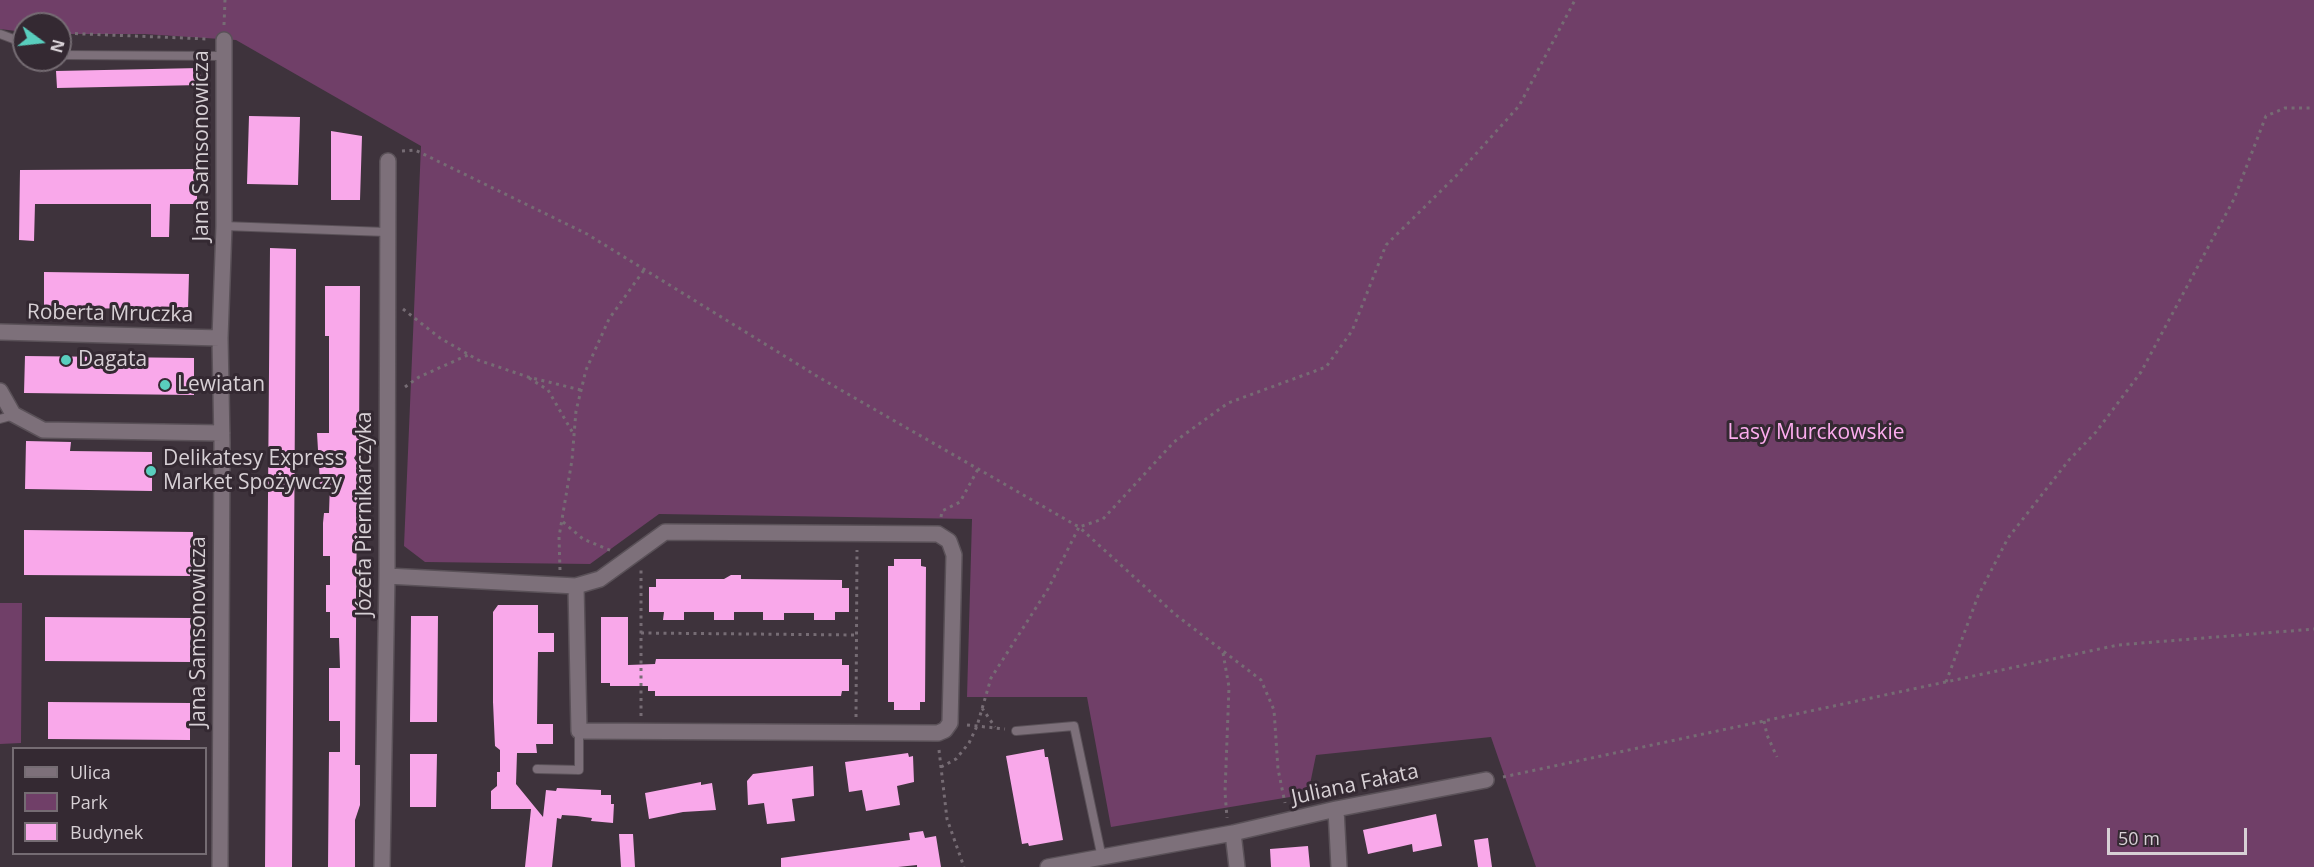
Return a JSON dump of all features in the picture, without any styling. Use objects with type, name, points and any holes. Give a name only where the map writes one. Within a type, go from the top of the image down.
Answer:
[{"type":"street","name":"Jana Samsonowicza","points":[[220,867],[222,433],[219,338],[224,226],[222,56],[224,40]]},
{"type":"street","name":"Józefa Piernikarczyka","points":[[382,867],[387,576],[386,232],[388,161]]},
{"type":"street","name":"Roberta Mruczka","points":[[0,332],[219,338]]},
{"type":"street","points":[[0,391],[8,417],[43,430],[222,433]]},
{"type":"street","points":[[387,576],[568,586],[600,579],[665,532],[938,534],[949,541],[954,555],[950,723],[945,730],[938,733],[579,731],[568,586]]},
{"type":"street","name":"Juliana Fałata","points":[[1048,867],[1231,833],[1336,809],[1486,780]]},
{"type":"street","points":[[1336,809],[1339,867]]},
{"type":"street","points":[[1231,833],[1237,867]]},
{"type":"lane","points":[[72,55],[222,56]]},
{"type":"lane","points":[[224,226],[386,232]]},
{"type":"lane","points":[[1016,730],[1074,726],[1102,858]]},
{"type":"lane","points":[[537,769],[579,770],[579,731]]},
{"type":"path","points":[[72,34],[224,40],[225,0]]},
{"type":"path","points":[[940,767],[956,759],[969,742],[977,726],[991,678],[1048,589],[1079,527],[1103,519],[1174,442],[1228,403],[1326,367],[1352,331],[1386,245],[1456,176],[1519,106],[1575,0]]},
{"type":"path","points":[[1946,681],[1978,596],[2008,538],[2069,460],[2096,432],[2145,364],[2229,209],[2266,116],[2285,108],[2314,108]]},
{"type":"path","points":[[415,150],[587,234],[819,378],[1079,527],[1176,615],[1261,680],[1274,710],[1278,770],[1288,820]]},
{"type":"path","points":[[568,586],[559,537],[581,390],[586,370],[609,319],[644,270]]},
{"type":"path","points":[[386,294],[440,338],[469,355],[528,377],[581,390]]},
{"type":"path","points":[[387,401],[419,377],[469,355]]},
{"type":"path","points":[[528,377],[548,390],[574,435]]},
{"type":"path","points":[[938,534],[942,511],[960,502],[978,469]]},
{"type":"path","points":[[563,522],[583,539],[635,554],[641,633],[641,717],[630,717]]},
{"type":"path","points":[[856,724],[857,545]]},
{"type":"path","points":[[1486,780],[2118,645],[2314,629]]},
{"type":"path","points":[[641,633],[856,635]]},
{"type":"path","points":[[1223,652],[1229,687],[1225,792],[1231,833]]},
{"type":"path","points":[[982,707],[996,728]]},
{"type":"path","points":[[1764,721],[1777,757]]},
{"type":"path","points":[[950,723],[1016,730]]},
{"type":"path","points":[[938,733],[940,767],[948,819],[964,867]]},
{"type":"green space","name":"Lasy Murckowskie","points":[[0,0],[2314,0],[2314,867],[1536,867],[1491,737],[1316,755],[1308,794],[1111,827],[1087,697],[967,697],[972,519],[659,514],[590,564],[425,562],[404,546],[421,146],[236,40],[144,34],[72,34],[72,12],[12,12],[12,30],[0,29]]},
{"type":"green space","points":[[0,603],[22,603],[21,743],[0,744]]},
{"type":"building","points":[[200,68],[201,85],[57,88],[56,72]]},
{"type":"building","points":[[249,116],[300,117],[298,185],[247,184]]},
{"type":"building","points":[[331,131],[362,136],[360,200],[331,200]]},
{"type":"building","points":[[197,169],[197,204],[170,204],[169,237],[151,237],[151,204],[35,204],[34,241],[19,240],[20,170]]},
{"type":"building","points":[[270,248],[296,249],[292,867],[265,867]]},
{"type":"building","points":[[44,272],[189,274],[188,309],[44,308]]},
{"type":"building","points":[[325,286],[360,286],[359,436],[364,442],[354,458],[363,472],[357,486],[355,765],[360,765],[360,805],[355,820],[355,867],[328,867],[329,752],[340,752],[340,721],[329,721],[329,668],[340,668],[339,638],[330,638],[330,612],[326,612],[326,585],[330,585],[330,556],[323,556],[323,523],[324,513],[329,513],[330,483],[320,484],[317,433],[329,433],[329,336],[325,336]]},
{"type":"building","points":[[25,356],[194,358],[194,395],[24,393]]},
{"type":"building","points":[[26,441],[71,442],[70,451],[152,452],[152,491],[25,489]]},
{"type":"building","points":[[24,530],[193,532],[192,576],[24,575]]},
{"type":"building","points":[[894,559],[921,559],[921,566],[926,567],[925,702],[920,702],[920,710],[894,710],[894,702],[888,702],[888,566],[894,566]]},
{"type":"building","points":[[731,575],[741,575],[741,579],[842,580],[842,588],[849,588],[849,612],[835,612],[835,620],[814,620],[814,613],[784,613],[784,620],[763,620],[763,612],[734,612],[734,620],[714,620],[714,612],[684,612],[684,620],[663,620],[664,612],[649,612],[649,587],[656,587],[656,579],[724,579]]},
{"type":"building","points":[[498,605],[538,605],[538,633],[554,633],[554,652],[538,652],[537,724],[553,724],[553,744],[536,744],[537,753],[517,753],[516,784],[543,817],[546,790],[556,791],[557,788],[601,790],[601,795],[611,795],[611,804],[614,804],[613,823],[591,821],[592,818],[577,816],[562,815],[561,819],[557,818],[552,867],[525,867],[531,809],[491,809],[491,791],[497,786],[497,772],[500,772],[500,750],[495,746],[493,702],[493,612]]},
{"type":"building","points":[[411,616],[438,616],[437,722],[410,722]]},
{"type":"building","points":[[45,617],[191,618],[190,662],[45,661]]},
{"type":"building","points":[[601,617],[628,617],[628,665],[655,664],[656,659],[842,659],[842,665],[849,665],[849,691],[842,691],[841,696],[655,696],[655,691],[648,691],[648,686],[610,686],[610,683],[601,683]]},
{"type":"building","points":[[48,702],[190,703],[190,740],[48,739]]},
{"type":"building","points":[[1044,749],[1045,757],[1048,757],[1063,840],[1029,846],[1028,843],[1022,844],[1006,756]]},
{"type":"building","points":[[908,753],[909,757],[913,756],[914,782],[897,786],[900,805],[866,811],[862,790],[849,792],[845,762]]},
{"type":"building","points":[[410,754],[437,754],[436,807],[410,807]]},
{"type":"building","points":[[813,766],[814,796],[792,799],[795,821],[767,824],[764,803],[748,805],[747,781],[753,774]]},
{"type":"building","points":[[701,782],[701,785],[712,783],[716,810],[683,812],[649,819],[645,793]]},
{"type":"building","points":[[1436,814],[1442,846],[1413,852],[1412,844],[1368,854],[1363,830]]},
{"type":"building","points":[[923,831],[925,838],[936,836],[941,867],[917,867],[917,865],[781,867],[781,858],[910,840],[909,833]]},
{"type":"building","points":[[619,834],[633,834],[635,867],[621,867]]},
{"type":"building","points":[[1488,838],[1492,867],[1478,867],[1474,840]]},
{"type":"building","points":[[1308,846],[1310,867],[1271,867],[1270,849]]},
{"type":"place","name":"Dagata","points":[[66,360]]},
{"type":"place","name":"Lewiatan","points":[[165,385]]},
{"type":"place","name":"Delikatesy Express Market Spożywczy","points":[[151,471]]}]
